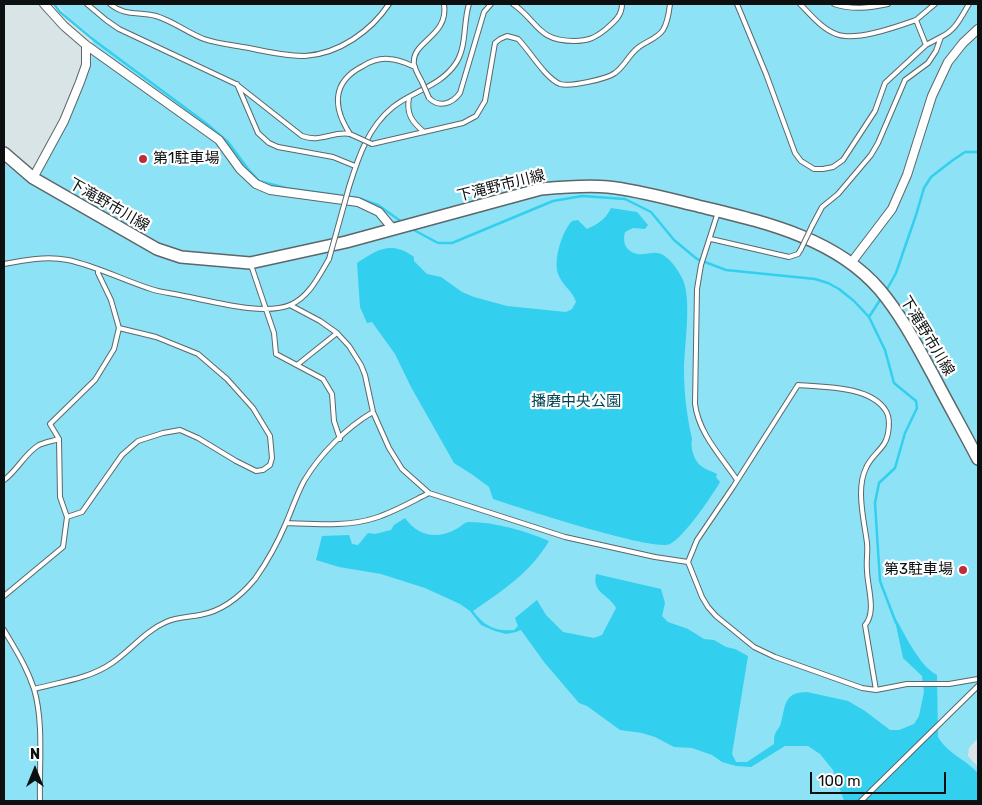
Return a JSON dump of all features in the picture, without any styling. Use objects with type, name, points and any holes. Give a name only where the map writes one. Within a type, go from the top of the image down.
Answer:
[{"type":"main road","name":"下滝野市川線","points":[[4,153],[33,178],[157,250],[181,258],[250,263],[346,242],[540,189],[572,186],[608,187],[643,193],[770,225],[815,242],[851,263],[879,289],[898,312],[916,343],[978,460]]},
{"type":"street","points":[[44,4],[64,26],[86,45],[219,140],[240,169],[256,184],[270,190],[358,202],[379,212],[393,229]]},
{"type":"street","points":[[851,263],[892,209],[907,175],[932,96],[948,62],[963,43],[978,29]]},
{"type":"street","points":[[33,178],[64,121],[80,82],[86,65],[86,45]]},
{"type":"lane","points":[[87,4],[120,29],[236,84],[302,136],[310,139],[321,139],[341,133],[350,134],[372,144],[463,123],[472,119],[480,112],[485,101],[493,46],[500,38],[507,36],[518,39],[554,81],[564,85],[577,84],[610,76],[638,48],[657,37],[666,26],[670,4]]},
{"type":"lane","points":[[110,4],[126,13],[156,16],[208,40],[280,54],[304,56],[332,49],[359,36],[373,25],[389,4]]},
{"type":"lane","points":[[444,4],[445,12],[442,25],[418,50],[414,58],[415,67],[429,98],[439,104],[444,104],[456,98],[460,93],[484,12],[491,4]]},
{"type":"lane","points":[[4,264],[30,258],[67,260],[98,269],[154,290],[251,308],[267,309],[290,305],[310,289],[319,278],[329,259],[355,166],[372,129],[393,107],[440,79],[455,65],[462,48],[465,18],[469,4]]},
{"type":"lane","points":[[513,4],[543,33],[554,39],[566,41],[590,40],[597,37],[619,16],[622,4]]},
{"type":"lane","points":[[737,4],[774,94],[795,153],[801,161],[814,169],[833,167],[843,160],[875,111],[885,82],[926,45],[948,33],[956,26],[969,4]]},
{"type":"lane","points":[[800,4],[834,34],[842,36],[861,35],[894,28],[916,20],[935,4]]},
{"type":"lane","points":[[834,4],[857,8],[888,4]]},
{"type":"lane","points":[[916,20],[926,45]]},
{"type":"lane","points":[[710,239],[789,256],[798,254],[822,207],[838,194],[878,143],[905,80],[928,63],[936,51],[941,37]]},
{"type":"lane","points":[[350,134],[340,116],[337,103],[338,94],[345,78],[357,68],[379,59],[397,60],[415,67]]},
{"type":"lane","points":[[236,84],[258,133],[269,143],[278,147],[333,157],[355,166]]},
{"type":"lane","points":[[409,98],[407,106],[410,119],[424,132]]},
{"type":"lane","points":[[718,211],[701,265],[697,289],[696,404],[697,415],[704,433],[737,480]]},
{"type":"lane","points":[[250,263],[274,333],[276,354],[323,379],[332,394],[334,421],[340,438]]},
{"type":"lane","points":[[4,596],[63,547],[67,516],[60,497],[59,439],[50,424],[95,380],[114,349],[119,328],[110,300],[98,274],[98,269]]},
{"type":"lane","points":[[290,305],[337,332],[349,346],[361,365],[373,412],[389,448],[410,477],[428,494],[565,537],[655,557],[688,562]]},
{"type":"lane","points":[[67,516],[82,512],[122,456],[138,441],[163,433],[180,430],[198,438],[256,471],[263,470],[270,465],[272,458],[270,436],[253,408],[227,379],[198,354],[156,337],[119,328]]},
{"type":"lane","points":[[297,365],[337,332]]},
{"type":"lane","points":[[876,690],[865,625],[869,621],[870,610],[866,571],[868,545],[863,522],[861,492],[866,468],[872,457],[885,443],[889,429],[888,416],[875,399],[861,393],[798,385],[697,540],[688,562],[702,598],[716,616],[754,647],[776,657],[862,688],[876,690],[907,684],[949,684],[978,679]]},
{"type":"lane","points":[[34,689],[67,682],[112,663],[155,628],[169,621],[217,611],[231,603],[243,593],[266,562],[305,480],[319,460],[340,438],[373,412]]},
{"type":"lane","points":[[4,480],[12,474],[38,445],[59,439]]},
{"type":"lane","points":[[286,523],[339,523],[374,518],[396,510],[428,494]]},
{"type":"lane","points":[[4,630],[23,662],[34,689],[39,718],[40,801]]},
{"type":"lane","points":[[860,801],[978,686]]},
{"type":"green space","name":"播磨中央公園","points":[[57,4],[978,4],[978,738],[969,748],[968,756],[978,767],[978,801],[4,801],[4,163],[30,183],[67,125],[91,62],[93,37],[66,15]]},
{"type":"shaded area","points":[[611,208],[637,212],[648,225],[645,229],[633,228],[625,232],[624,240],[630,251],[638,254],[655,253],[665,256],[679,272],[683,280],[687,300],[684,371],[692,450],[699,464],[717,474],[716,477],[720,482],[690,525],[670,544],[659,545],[613,535],[493,499],[489,487],[454,463],[411,387],[395,354],[372,322],[367,323],[360,307],[357,263],[371,254],[391,248],[406,252],[414,257],[414,261],[427,274],[441,277],[462,292],[474,297],[507,306],[566,312],[572,309],[576,302],[561,280],[557,270],[557,256],[565,232],[572,221],[578,220],[587,229],[591,227],[604,218]]},
{"type":"shaded area","points":[[405,518],[416,529],[428,534],[442,534],[456,529],[467,522],[479,522],[510,528],[549,541],[525,571],[473,611],[482,621],[496,629],[514,630],[518,626],[515,618],[537,600],[546,615],[563,632],[594,638],[602,635],[616,608],[596,586],[596,574],[661,589],[665,603],[662,616],[668,622],[688,629],[704,639],[714,640],[748,656],[732,754],[736,762],[747,762],[774,744],[776,731],[780,726],[786,702],[793,695],[799,693],[807,692],[848,701],[890,730],[899,730],[914,724],[919,716],[924,692],[922,676],[903,658],[894,616],[918,657],[930,671],[937,675],[938,737],[947,748],[978,773],[978,801],[844,801],[833,770],[820,754],[808,746],[785,746],[751,767],[736,766],[722,762],[712,755],[692,748],[674,747],[655,737],[620,730],[587,706],[579,703],[544,662],[521,630],[506,634],[495,631],[481,625],[470,611],[460,604],[425,588],[381,574],[339,567],[316,560],[322,536],[349,535],[352,544],[358,545],[368,533],[375,534],[391,530],[394,525]]},
{"type":"waterway","points":[[54,4],[60,12],[95,41],[207,124],[228,142],[259,181],[286,188],[358,198],[378,205],[402,222]]},
{"type":"waterway","points":[[886,291],[896,273],[924,188],[931,177],[965,152],[978,152]]},
{"type":"waterway","points":[[410,228],[438,243],[452,243],[553,201],[582,196],[625,199],[651,212],[674,240],[697,259],[726,270],[815,279],[839,289],[854,301],[869,317],[885,350],[894,383],[916,401],[917,408],[905,433],[895,468],[879,483],[875,503],[880,581],[896,623]]},
{"type":"waterway","points":[[869,317],[882,297]]},
{"type":"place","name":"第1駐車場","points":[[143,159]]},
{"type":"place","name":"第3駐車場","points":[[963,570]]}]
